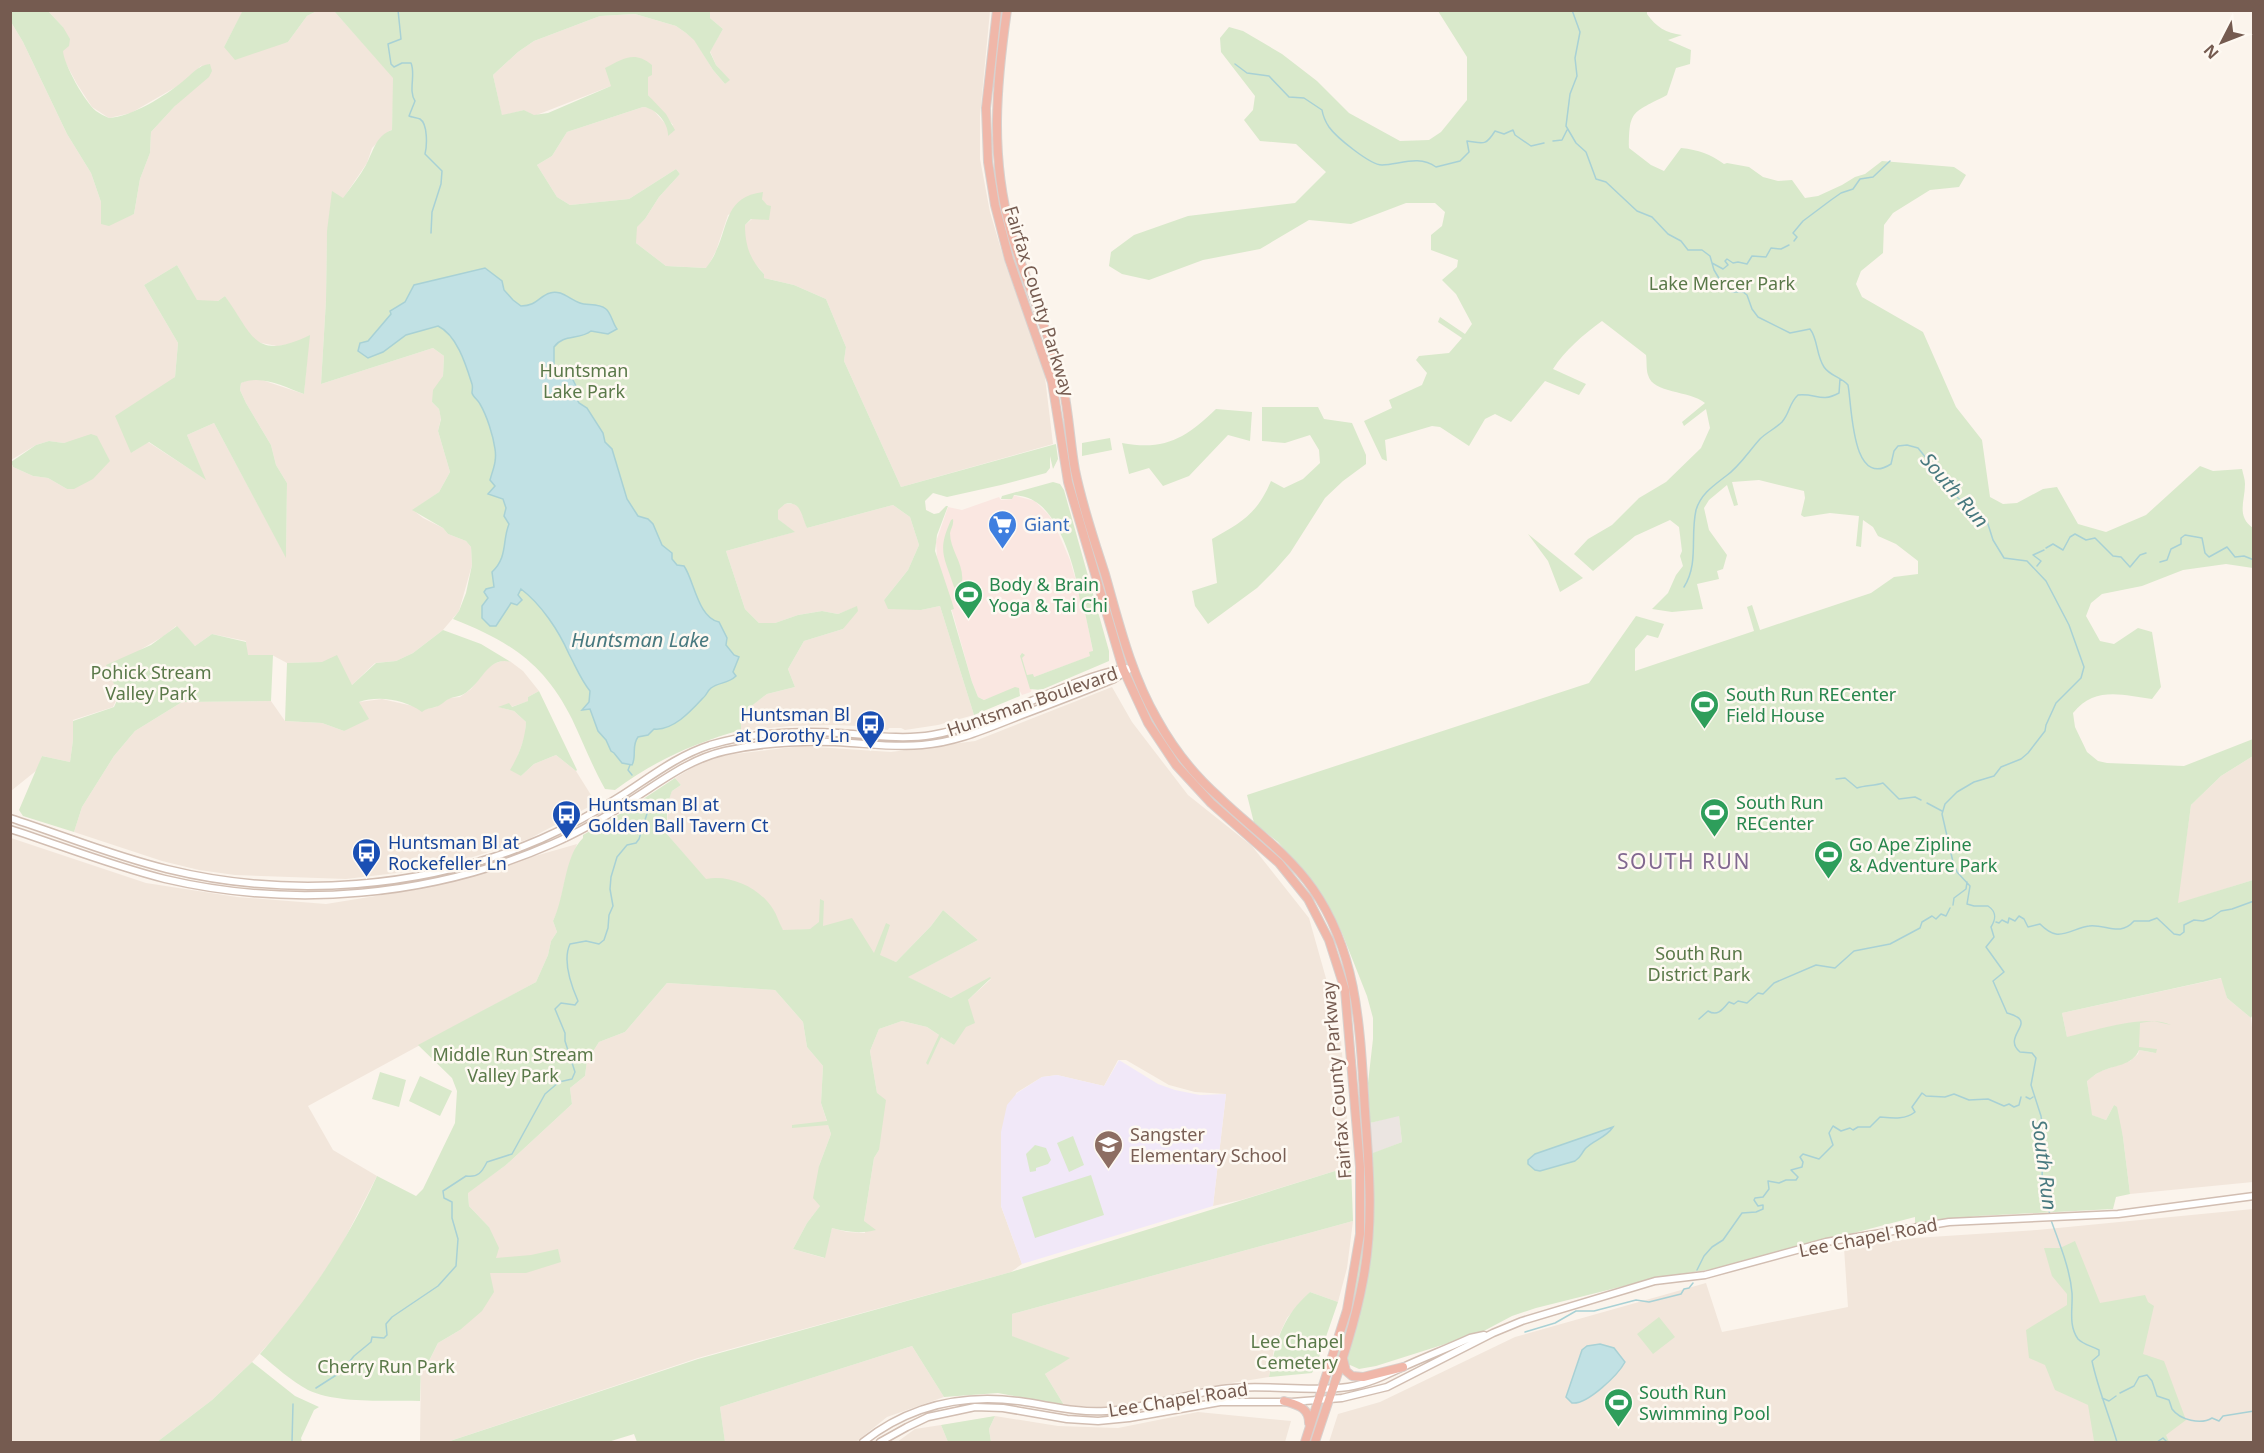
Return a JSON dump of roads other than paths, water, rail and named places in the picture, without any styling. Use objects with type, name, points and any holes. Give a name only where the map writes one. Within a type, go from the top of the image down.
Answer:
[{"type":"highway","name":"Fairfax County Parkway","points":[[997,10],[986,108],[988,162],[995,205],[1009,259],[1052,382],[1068,482],[1124,670],[1153,732],[1183,774],[1211,803],[1279,863],[1303,891],[1321,922],[1340,969],[1345,990],[1360,1167],[1361,1215],[1350,1297],[1305,1443]]},
{"type":"highway","name":"Fairfax County Parkway","points":[[1007,10],[998,76],[996,117],[1004,199],[1018,253],[1059,373],[1066,401],[1077,481],[1133,667],[1158,722],[1191,769],[1282,852],[1308,882],[1332,922],[1348,961],[1358,1018],[1371,1208],[1364,1278],[1315,1443]]},
{"type":"highway","points":[[1343,1355],[1346,1371],[1357,1377],[1403,1367]]},
{"type":"highway","points":[[1284,1401],[1306,1410],[1309,1417],[1309,1430]]},
{"type":"street","name":"Huntsman Boulevard","points":[[10,818],[141,862],[207,877],[286,885],[375,881],[475,863],[524,846],[595,812],[680,758],[720,743],[753,736],[794,733],[929,736],[976,723],[1089,678],[1133,667]]},
{"type":"street","name":"Huntsman Boulevard","points":[[10,829],[139,872],[206,887],[247,892],[316,895],[406,886],[478,872],[528,855],[599,820],[679,769],[717,753],[794,742],[905,746],[947,742],[979,732],[1114,679],[1124,670]]},
{"type":"street","name":"Lee Chapel Road","points":[[880,1443],[922,1420],[962,1409],[1003,1408],[1066,1419],[1111,1420],[1220,1402],[1318,1401],[1357,1395],[1387,1387],[1493,1333],[1522,1321],[1655,1281],[1705,1275],[1843,1239],[1949,1222],[2139,1212],[2253,1196]]},
{"type":"street","name":"Lee Chapel Road","points":[[863,1443],[885,1427],[911,1414],[954,1400],[1005,1399],[1102,1412],[1239,1387],[1322,1390],[1368,1383],[1470,1338],[1493,1333]]},
{"type":"street","points":[[1066,1419],[1068,1409]]},
{"type":"water","name":"Huntsman Lake","points":[[485,268],[502,281],[504,290],[521,306],[534,303],[546,294],[558,292],[580,303],[603,307],[609,313],[617,329],[608,334],[591,331],[562,340],[554,347],[554,365],[557,369],[567,368],[576,386],[576,398],[587,408],[603,433],[605,442],[612,449],[627,499],[638,516],[648,519],[653,524],[662,545],[672,553],[672,559],[677,565],[684,566],[701,606],[706,614],[719,622],[727,638],[726,645],[734,655],[739,657],[733,672],[736,676],[733,679],[711,688],[693,709],[675,723],[661,729],[654,729],[648,735],[638,737],[632,765],[622,763],[611,751],[606,740],[598,731],[590,709],[582,710],[589,702],[590,691],[555,627],[528,595],[521,589],[518,595],[522,600],[517,605],[511,603],[496,626],[490,626],[482,618],[482,606],[488,598],[484,592],[494,587],[492,572],[503,555],[509,524],[504,516],[506,508],[503,499],[488,494],[495,486],[490,480],[495,461],[494,444],[485,414],[472,393],[470,376],[456,343],[445,330],[438,326],[406,335],[383,352],[368,358],[358,351],[360,343],[368,341],[391,314],[390,311],[405,302],[414,285]]},
{"type":"water","points":[[1613,1127],[1607,1134],[1588,1146],[1575,1161],[1540,1171],[1528,1164],[1528,1160],[1535,1154]]},
{"type":"water","points":[[1600,1344],[1614,1348],[1625,1362],[1616,1374],[1594,1394],[1572,1403],[1566,1397],[1582,1350],[1587,1346]]},
{"type":"waterway","points":[[398,10],[401,39],[388,44],[391,64],[394,67],[402,63],[411,63],[412,92],[415,101],[409,116],[423,122],[426,135],[425,154],[442,171],[441,184],[432,212],[431,233]]},
{"type":"waterway","name":"South Run","points":[[1572,10],[1580,32],[1575,58],[1577,76],[1570,94],[1566,126],[1576,143],[1586,152],[1596,179],[1606,182],[1637,211],[1652,217],[1668,234],[1681,241],[1688,250],[1702,250],[1710,256],[1714,270],[1723,285],[1732,292],[1743,292],[1747,295],[1758,317],[1790,333],[1810,329],[1824,367],[1848,385],[1856,441],[1868,465],[1878,469],[1891,464],[1894,451],[1898,446],[1907,445],[1918,448],[1938,468],[1958,498],[1987,521],[1993,540],[2004,558],[2027,561],[2046,581],[2069,625],[2084,667],[2081,678],[2056,703],[2045,731],[2028,753],[2021,759],[2001,767],[1994,776],[1974,782],[1957,792],[1945,804],[1942,814],[1953,862],[1957,872],[1970,886],[1967,904],[1988,906],[1994,913],[1995,918],[1991,927],[1994,937],[1986,947],[2004,972],[1993,981],[2007,1013],[2020,1020],[2021,1024],[2014,1042],[2020,1052],[2032,1053],[2036,1058],[2031,1085],[2043,1129],[2042,1182],[2050,1215]]},
{"type":"waterway","points":[[1235,64],[1247,73],[1269,76],[1289,97],[1304,98],[1322,110],[1325,121],[1333,132],[1354,150],[1377,164],[1423,161],[1436,167],[1460,161],[1469,152],[1467,141],[1486,142],[1495,131],[1504,134],[1513,130],[1515,135],[1531,146],[1544,143]]},
{"type":"waterway","points":[[1553,141],[1562,140],[1567,130]]},
{"type":"waterway","points":[[1794,241],[1797,237],[1793,233],[1803,221],[1841,193],[1853,189],[1860,179],[1873,177],[1890,161]]},
{"type":"waterway","points":[[1712,263],[1723,269],[1728,265],[1725,261],[1727,259],[1733,263],[1747,264],[1752,256],[1766,257],[1771,248],[1781,249],[1789,245]]},
{"type":"waterway","points":[[1684,587],[1689,578],[1693,559],[1696,510],[1704,495],[1735,468],[1760,439],[1782,422],[1798,395],[1823,398],[1833,396],[1839,393],[1840,379]]},
{"type":"waterway","points":[[2046,548],[2053,544],[2063,550],[2070,537],[2075,534],[2086,540],[2095,538],[2113,556],[2121,557],[2130,567],[2140,555],[2146,553]]},
{"type":"waterway","points":[[2160,562],[2167,560],[2171,549],[2181,544],[2181,538],[2185,535],[2202,538],[2205,553],[2209,557],[2227,547],[2235,557],[2244,556],[2254,560]]},
{"type":"waterway","points":[[2037,566],[2041,561],[2033,555],[2044,550]]},
{"type":"waterway","points":[[630,765],[628,770],[632,775]]},
{"type":"waterway","points":[[1836,779],[1845,778],[1857,788],[1883,783],[1899,799],[1915,797],[1921,800]]},
{"type":"waterway","points":[[316,1388],[341,1372],[354,1356],[371,1342],[372,1337],[384,1338],[387,1335],[386,1324],[392,1317],[438,1286],[456,1266],[458,1239],[452,1218],[452,1202],[444,1198],[443,1191],[466,1176],[479,1174],[487,1162],[512,1154],[545,1094],[559,1082],[572,1079],[575,1072],[565,1041],[565,1033],[555,1009],[561,1003],[575,1005],[578,1001],[568,973],[568,951],[570,944],[586,941],[599,944],[604,940],[613,906],[610,889],[617,857],[627,845],[636,843],[639,839],[651,801]]},
{"type":"waterway","points":[[1927,803],[1942,811]]},
{"type":"waterway","points":[[1953,905],[1954,898],[1966,889],[1967,882]]},
{"type":"waterway","points":[[1996,922],[1999,923],[2002,920],[2008,923],[2009,918],[2015,921],[2019,916],[2024,919],[2028,927],[2040,924],[2050,932],[2060,934],[2089,926],[2118,929],[2129,926],[2134,921],[2149,921],[2157,918],[2174,934],[2180,935],[2184,932],[2184,925],[2194,920],[2203,921],[2221,911],[2254,901]]},
{"type":"waterway","points":[[1699,1019],[1708,1011],[1712,1013],[1720,1011],[1729,1002],[1747,1003],[1758,993],[1763,994],[1774,983],[1816,965],[1835,968],[1854,951],[1890,944],[1920,928],[1922,922],[1932,916],[1936,919],[1941,914],[1946,916],[1950,908]]},
{"type":"waterway","points":[[1697,1270],[1704,1256],[1723,1240],[1742,1213],[1763,1209],[1763,1205],[1758,1206],[1754,1200],[1763,1197],[1769,1189],[1768,1181],[1779,1183],[1796,1180],[1798,1177],[1791,1170],[1802,1167],[1803,1162],[1800,1157],[1803,1154],[1819,1159],[1833,1145],[1829,1133],[1833,1126],[1841,1131],[1850,1128],[1853,1130],[1858,1127],[1870,1127],[1880,1117],[1907,1116],[1915,1112],[1912,1107],[1922,1093],[1926,1096],[1945,1097],[1954,1094],[1969,1100],[1988,1099],[2004,1106],[2009,1104],[2014,1107],[2019,1105],[2021,1097]]},
{"type":"waterway","name":"South Run","points":[[2026,1097],[2030,1099],[2033,1097]]},
{"type":"waterway","name":"South Run","points":[[2051,1220],[2069,1274],[2073,1328],[2080,1341],[2099,1350],[2099,1355],[2092,1361],[2117,1442]]},
{"type":"waterway","points":[[1525,1332],[1555,1323],[1576,1311],[1594,1311],[1636,1300],[1649,1302],[1681,1294],[1693,1283]]},
{"type":"waterway","points":[[2120,1393],[2134,1386],[2139,1377],[2147,1375],[2152,1381],[2157,1396],[2169,1400],[2172,1409],[2185,1419],[2202,1421],[2212,1418],[2219,1421],[2223,1416],[2254,1411]]},
{"type":"waterway","points":[[2102,1398],[2109,1401],[2116,1396]]},
{"type":"waterway","points":[[292,1442],[293,1404]]},
{"type":"waterway","name":"South Run","points":[[2157,1442],[2163,1438],[2167,1442]]},
{"type":"place","name":"Giant","points":[[1003,550]]},
{"type":"place","name":"Body & Brain Yoga & Tai Chi","points":[[968,620]]},
{"type":"place","name":"South Run RECenter Field House","points":[[1705,730]]},
{"type":"place","name":"Huntsman Bl at Dorothy Ln","points":[[871,750]]},
{"type":"place","name":"South Run RECenter","points":[[1715,838]]},
{"type":"place","name":"Huntsman Bl at Golden Ball Tavern Ct","points":[[567,840]]},
{"type":"place","name":"Huntsman Bl at Rockefeller Ln","points":[[367,878]]},
{"type":"place","name":"Go Ape Zipline & Adventure Park","points":[[1828,880]]},
{"type":"place","name":"Sangster Elementary School","points":[[1109,1170]]},
{"type":"place","name":"South Run Swimming Pool","points":[[1618,1428]]},
{"type":"district","name":"SOUTH RUN","points":[[1684,861]]},
{"type":"park label","name":"Lake Mercer Park","points":[[1722,283]]},
{"type":"park label","name":"Huntsman Lake Park","points":[[584,380]]},
{"type":"park label","name":"Pohick Stream Valley Park","points":[[151,682]]},
{"type":"park label","name":"South Run District Park","points":[[1699,963]]},
{"type":"park label","name":"Middle Run Stream Valley Park","points":[[513,1064]]},
{"type":"park label","name":"Lee Chapel Cemetery","points":[[1297,1351]]},
{"type":"park label","name":"Cherry Run Park","points":[[386,1366]]}]
